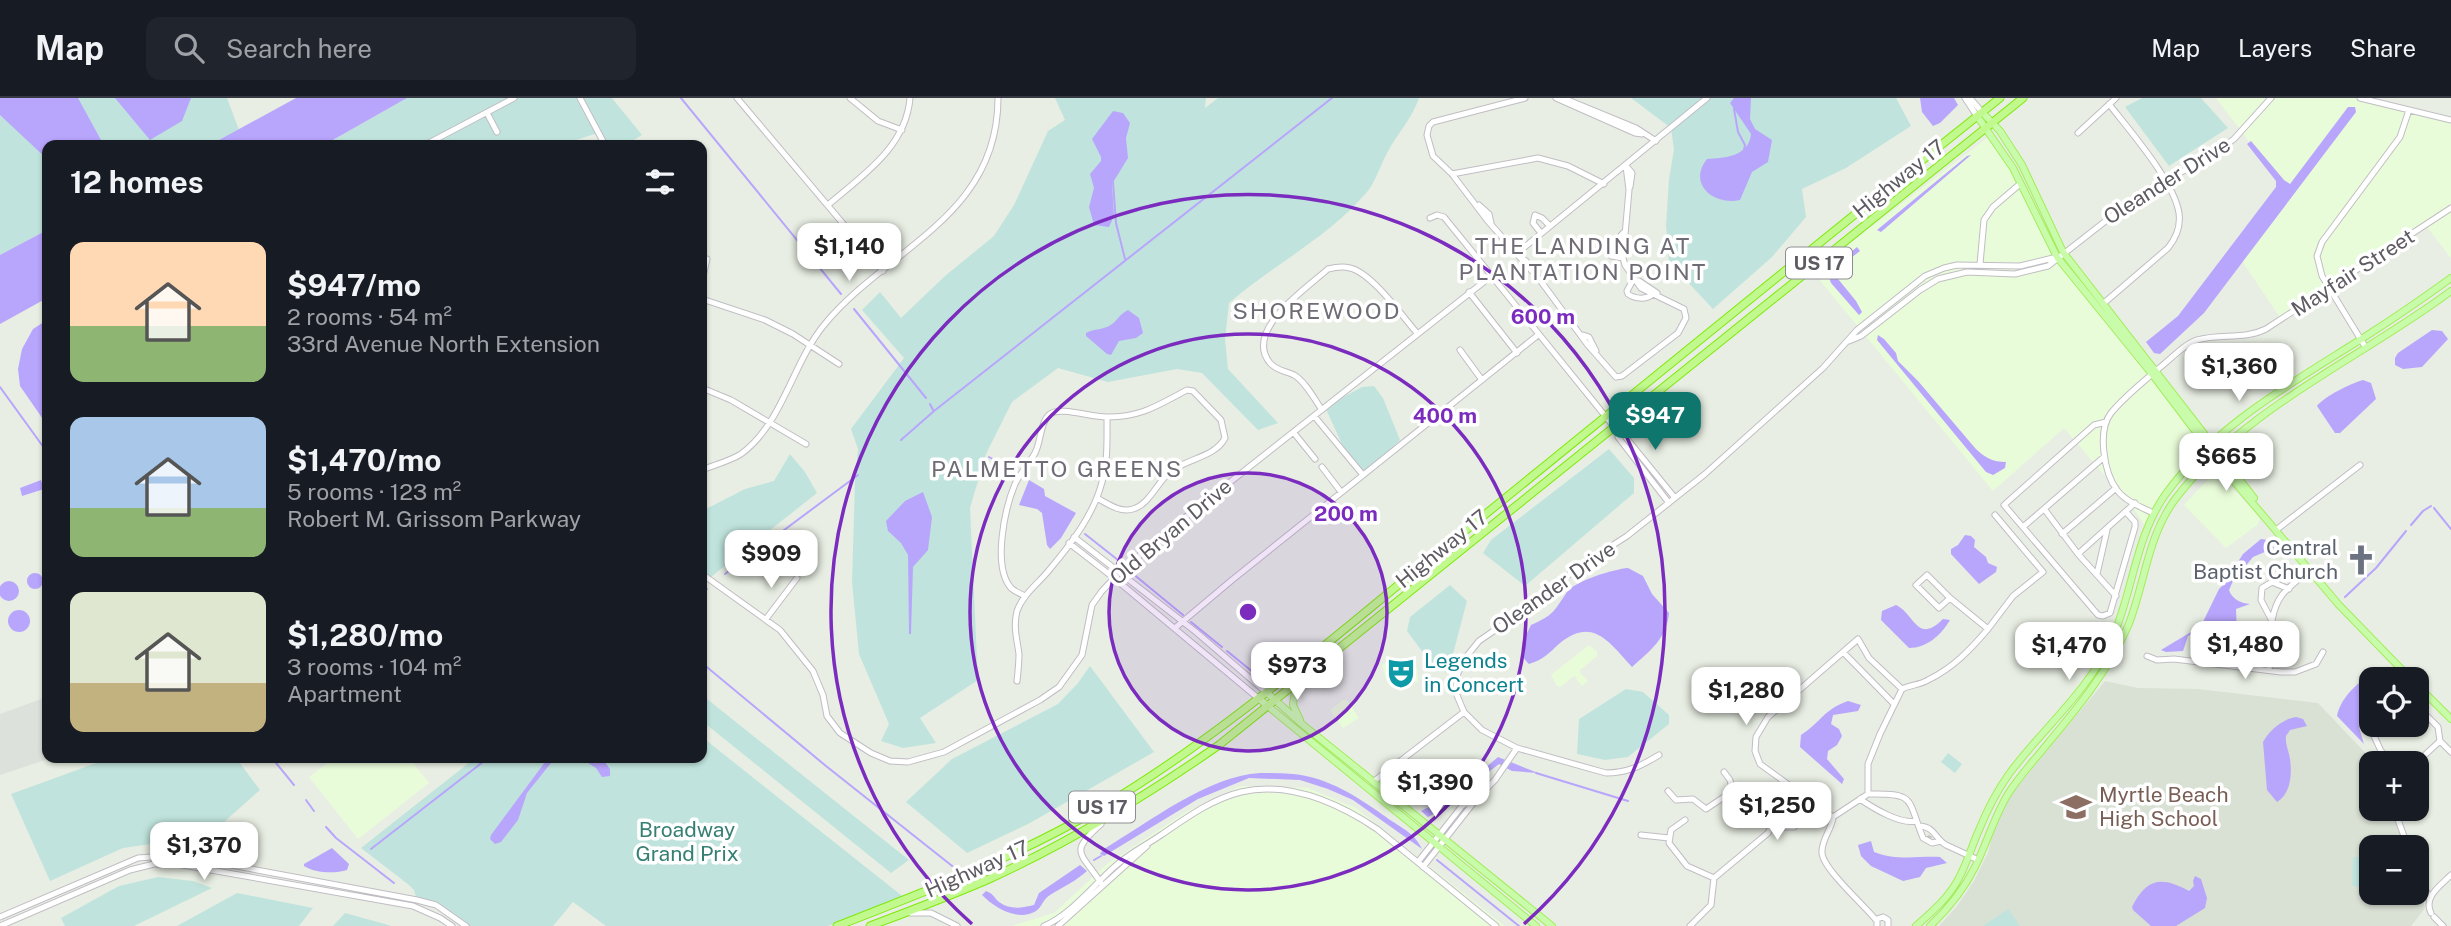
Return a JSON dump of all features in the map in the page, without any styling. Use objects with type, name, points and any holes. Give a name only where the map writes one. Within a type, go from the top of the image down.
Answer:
[{"type":"highway","name":"Highway 17","points":[[837,926],[978,870],[1059,831],[1174,762],[1266,692],[2000,98]]},
{"type":"highway","name":"Highway 17","points":[[870,926],[989,879],[1107,818],[1203,757],[1617,430],[2022,98]]},
{"type":"main road","points":[[1980,114],[2008,142],[2022,165],[2063,252],[2211,445],[2227,473],[2354,622],[2399,667]]},
{"type":"main road","points":[[1989,125],[2029,198],[2057,257],[2154,372]]},
{"type":"main road","points":[[1916,926],[1951,891],[1991,802],[2010,773],[2100,663],[2127,599],[2137,556],[2153,513],[2173,484],[2211,445],[2268,398],[2361,340],[2451,278]]},
{"type":"main road","points":[[1930,926],[1955,899],[1978,860],[2009,792],[2079,706],[2106,668],[2127,626],[2153,539],[2166,514],[2194,476],[2270,409],[2451,291]]},
{"type":"main road","points":[[1296,684],[1293,705],[1302,724]]},
{"type":"main road","points":[[1266,692],[1552,926]]},
{"type":"main road","points":[[2429,697],[2451,719]]},
{"type":"main road","points":[[1258,698],[1536,926]]},
{"type":"street","points":[[435,140],[514,98]]},
{"type":"street","points":[[580,98],[602,140]]},
{"type":"street","points":[[737,98],[883,271]]},
{"type":"street","points":[[850,98],[878,121],[902,130]]},
{"type":"street","points":[[828,205],[890,149],[902,130],[911,98]]},
{"type":"street","points":[[707,469],[740,455],[760,436],[822,327],[948,216],[974,186],[990,146],[998,112],[998,98]]},
{"type":"street","points":[[1525,98],[1433,122],[1427,135],[1431,148],[1526,267],[1535,273],[1587,344],[1616,377],[1622,376],[1678,333],[1686,318],[1684,309],[1641,288],[1623,258],[1629,190],[1626,166]]},
{"type":"street","points":[[1556,98],[1606,118]]},
{"type":"street","points":[[1563,98],[1634,134],[1645,135],[1656,141]]},
{"type":"street","points":[[1516,254],[1707,98]]},
{"type":"street","points":[[1965,98],[1980,114]]},
{"type":"street","points":[[1970,98],[1980,114]]},
{"type":"street","points":[[2078,132],[2116,98]]},
{"type":"street","name":"Oleander Drive","points":[[1849,341],[1861,336],[1938,279],[1967,272],[2015,274],[2048,266],[2125,203],[2203,161],[2234,139],[2271,98]]},
{"type":"street","points":[[2360,98],[2451,120]]},
{"type":"street","points":[[2104,303],[2168,248],[2175,239],[2179,213],[2154,162],[2109,104]]},
{"type":"street","points":[[2366,348],[2329,287],[2319,268],[2317,256],[2322,242],[2400,137],[2409,110]]},
{"type":"street","points":[[487,113],[498,132]]},
{"type":"street","points":[[1452,174],[1538,158],[1568,166],[1604,184]]},
{"type":"street","points":[[1980,264],[1984,220],[1993,207],[2020,184]]},
{"type":"street","name":"Mayfair Street","points":[[2023,527],[2004,505],[2094,425],[2106,422],[2111,413],[2154,372],[2196,340],[2256,334],[2451,208]]},
{"type":"street","points":[[1430,218],[1437,215],[1444,217],[1605,417],[1623,434],[1675,498]]},
{"type":"street","points":[[1541,233],[1533,223],[1535,215],[1550,226]]},
{"type":"street","points":[[1623,258],[1611,256],[1608,251],[1624,232]]},
{"type":"street","name":"Oleander Drive","points":[[1464,712],[1456,693],[1457,676],[1462,662],[1479,641],[1669,503],[1774,412],[1864,324],[1926,276],[1944,268],[1980,264],[2020,266],[2057,257]]},
{"type":"street","points":[[1322,410],[1296,376],[1272,365],[1265,351],[1265,338],[1272,319],[1328,269],[1340,266],[1352,268],[1365,276],[1417,333]]},
{"type":"street","name":"Old Bryan Drive","points":[[707,578],[780,630],[813,671],[823,695],[827,716],[839,733],[871,753],[890,761],[908,762],[944,752],[1059,687],[1082,655],[1091,605],[1121,571],[1490,277]]},
{"type":"street","points":[[1634,278],[1628,294],[1640,299],[1654,294]]},
{"type":"street","points":[[1469,292],[1517,353]]},
{"type":"street","points":[[707,301],[765,320],[793,334],[839,364]]},
{"type":"street","points":[[1175,628],[1538,335]]},
{"type":"street","points":[[1460,350],[1482,380]]},
{"type":"street","points":[[707,390],[731,400],[806,444]]},
{"type":"street","points":[[1025,596],[1011,588],[1005,576],[1001,531],[1015,483],[1035,452],[1045,419],[1059,410],[1107,417],[1149,411],[1187,390],[1193,391],[1220,421],[1225,438],[1220,447],[1214,452],[1181,464],[1167,475],[1144,504],[1132,510],[1121,510],[1097,498]]},
{"type":"street","points":[[1315,416],[1363,475]]},
{"type":"street","points":[[1017,681],[1019,654],[1015,624],[1018,610],[1025,596],[1045,576],[1074,537],[1097,498],[1103,481],[1106,458],[1107,417]]},
{"type":"street","points":[[2106,422],[2104,457],[2116,488],[2153,513]]},
{"type":"street","points":[[1617,430],[1618,438],[1669,503]]},
{"type":"street","points":[[1294,433],[1315,459]]},
{"type":"street","points":[[2104,457],[2023,527],[2098,615],[2103,617],[2110,613],[2135,527],[2126,512]]},
{"type":"street","points":[[2276,530],[2360,465]]},
{"type":"street","points":[[1322,467],[1341,492]]},
{"type":"street","points":[[2062,534],[2116,488]]},
{"type":"street","points":[[2078,554],[2135,503]]},
{"type":"street","points":[[2045,510],[2078,554],[2116,596]]},
{"type":"street","points":[[1868,794],[1868,764],[1902,689],[1925,682],[1967,654],[2013,596],[2043,572],[1995,515]]},
{"type":"street","points":[[2096,574],[2108,528]]},
{"type":"street","points":[[1074,537],[1121,571],[1266,692]]},
{"type":"street","points":[[1069,543],[1258,698]]},
{"type":"street","points":[[2269,670],[2272,621],[2276,606],[2288,589],[2310,569]]},
{"type":"street","points":[[1950,598],[1939,608],[1916,584],[1927,575],[1988,629]]},
{"type":"street","points":[[766,619],[797,578]]},
{"type":"street","points":[[2272,621],[2261,600],[2262,588],[2272,582],[2288,589]]},
{"type":"street","points":[[1833,817],[1760,764],[1755,751],[1759,728],[1768,717],[1858,639],[1869,657],[1902,689]]},
{"type":"street","points":[[1843,652],[1894,704]]},
{"type":"street","points":[[2147,656],[2157,660],[2174,659],[2295,672],[2316,664],[2323,652]]},
{"type":"street","points":[[1373,782],[1464,712],[1482,730],[1517,748],[1606,773],[1620,773],[1638,768],[1659,755]]},
{"type":"street","points":[[2429,718],[2438,727],[2440,741],[2451,752]]},
{"type":"street","points":[[2429,751],[2440,741]]},
{"type":"street","points":[[1421,865],[1436,844],[1503,769],[1517,748]]},
{"type":"street","points":[[1724,772],[1730,780],[1732,793]]},
{"type":"street","points":[[1044,926],[1064,914],[1152,841],[1224,797],[1242,792],[1275,790],[1297,793],[1337,806],[1377,829],[1496,926]]},
{"type":"street","points":[[1668,792],[1676,800],[1697,800],[1706,809],[1732,793],[1750,796],[1772,827]]},
{"type":"street","points":[[1888,926],[1885,917],[1881,917],[1877,923],[1823,858],[1823,844],[1833,817],[1868,794],[1897,794],[1904,797],[1920,824],[1933,837],[1978,860]]},
{"type":"street","points":[[1860,799],[1907,823],[1920,824],[1933,837]]},
{"type":"street","points":[[1101,883],[1084,860],[1081,846],[1086,836],[1107,818]]},
{"type":"street","points":[[1685,820],[1671,830],[1669,843],[1687,866],[1714,878]]},
{"type":"street","points":[[1772,827],[1794,827]]},
{"type":"street","points":[[1690,926],[1711,905],[1714,878],[1768,834],[1772,827]]},
{"type":"street","points":[[1641,835],[1669,838]]},
{"type":"street","points":[[0,917],[138,858],[177,855],[417,900],[436,905],[466,926]]},
{"type":"street","points":[[0,926],[130,870],[154,864],[177,864],[413,906],[452,926]]},
{"type":"street","points":[[2429,898],[2451,875]]},
{"type":"street","points":[[1058,926],[1101,883]]},
{"type":"street","points":[[2427,905],[2432,915],[2443,926]]},
{"type":"street","points":[[896,916],[924,912],[937,914],[955,925]]},
{"type":"shaded area","points":[[0,98],[78,98],[101,140],[42,140],[42,154],[0,115]]},
{"type":"shaded area","points":[[115,98],[191,98],[182,121],[150,140]]},
{"type":"shaded area","points":[[296,98],[407,98],[333,140],[219,140]]},
{"type":"shaded area","points":[[1734,98],[1751,98],[1750,119],[1755,129],[1772,140],[1768,162],[1752,172],[1740,200],[1730,201],[1721,200],[1706,191],[1700,177],[1707,159],[1735,154],[1746,147],[1749,141],[1751,134],[1730,103]]},
{"type":"shaded area","points":[[1920,98],[1954,98],[1958,105],[1940,123],[1933,126],[1922,112]]},
{"type":"shaded area","points":[[2216,98],[2373,98],[2372,100],[2451,120],[2451,258],[2426,226],[2281,319],[2242,261],[2290,195]]},
{"type":"shaded area","points":[[2348,107],[2355,107],[2356,112],[2204,313],[2160,354],[2154,353],[2146,342],[2178,316],[2276,187],[2276,181],[2247,144],[2251,141],[2290,184]]},
{"type":"shaded area","points":[[1113,111],[1123,113],[1130,123],[1126,138],[1128,158],[1112,184],[1114,216],[1109,227],[1094,225],[1089,207],[1094,188],[1090,174],[1101,161],[1092,139]]},
{"type":"shaded area","points":[[1991,135],[2006,155],[2057,257],[2209,447],[2173,484],[2146,528],[2136,512],[2064,428],[1993,491],[1813,272]]},
{"type":"shaded area","points":[[1971,155],[1881,232],[1877,230],[1967,156]]},
{"type":"shaded area","points":[[42,233],[42,301],[0,324],[0,255]]},
{"type":"shaded area","points":[[1857,247],[1860,251],[1834,274],[1856,301],[1862,312],[1859,315],[1831,283],[1828,274],[1830,269]]},
{"type":"shaded area","points":[[1128,310],[1139,318],[1143,333],[1136,338],[1119,341],[1111,355],[1086,336],[1086,333],[1112,324]]},
{"type":"shaded area","points":[[42,323],[42,418],[20,386],[18,369],[22,349],[33,329]]},
{"type":"shaded area","points":[[2432,330],[2442,331],[2448,339],[2422,367],[2403,369],[2395,365],[2398,353]]},
{"type":"shaded area","points":[[1878,335],[1975,448],[1989,459],[2006,462],[2005,468],[1993,475],[1986,472],[1877,340]]},
{"type":"shaded area","points":[[2363,380],[2371,383],[2376,399],[2340,433],[2335,433],[2317,406],[2338,391]]},
{"type":"shaded area","points":[[2213,474],[2222,478],[2261,518],[2257,525],[2226,548],[2184,505]]},
{"type":"shaded area","points":[[41,480],[42,483],[42,490],[22,496],[20,488]]},
{"type":"shaded area","points":[[1029,480],[1044,489],[1045,496],[1076,513],[1061,538],[1050,549],[1042,513],[1037,509],[1019,505]]},
{"type":"shaded area","points":[[923,492],[932,517],[928,550],[913,567],[909,634],[908,555],[901,543],[888,531],[886,521],[905,501]]},
{"type":"shaded area","points":[[1965,535],[1975,540],[1974,547],[1986,557],[1988,563],[1997,567],[1996,572],[1979,584],[1951,554],[1951,549],[1958,545]]},
{"type":"shaded area","points":[[2261,539],[2268,540],[2274,548],[2253,557],[2229,590],[2237,600],[2250,604],[2236,609],[2237,633],[2200,631],[2188,636],[2183,651],[2161,650],[2201,626],[2219,589],[2234,574],[2243,554]]},
{"type":"shaded area","points":[[1628,568],[1643,576],[1652,594],[1669,613],[1661,637],[1645,655],[1632,667],[1600,636],[1582,632],[1572,635],[1542,658],[1529,664],[1522,655],[1522,650],[1531,625],[1549,615],[1571,588],[1605,573]]},
{"type":"shaded area","points":[[29,575],[41,575],[41,587],[29,587]]},
{"type":"shaded area","points":[[9,581],[16,584],[19,591],[16,598],[9,601],[2,598],[-1,591],[2,584]]},
{"type":"shaded area","points":[[1896,605],[1922,628],[1934,626],[1943,619],[1950,620],[1933,640],[1922,646],[1909,648],[1881,620],[1882,611]]},
{"type":"shaded area","points":[[15,610],[23,610],[30,617],[30,625],[23,632],[15,632],[8,625],[8,617]]},
{"type":"shaded area","points":[[1589,645],[1597,652],[1597,656],[1580,670],[1588,681],[1582,686],[1574,676],[1560,687],[1557,686],[1551,675]]},
{"type":"shaded area","name":"Legends in Concert","points":[[1405,658],[1417,668],[1418,682],[1410,681],[1401,689],[1393,687],[1387,682],[1382,665],[1390,661],[1401,665]]},
{"type":"shaded area","points":[[2105,681],[2138,688],[2198,689],[2318,703],[2364,751],[2359,751],[2359,821],[2395,821],[2400,835],[2359,835],[2359,905],[2424,905],[2425,908],[2411,926],[1939,926],[1974,881],[1988,853],[1999,809]]},
{"type":"shaded area","points":[[2359,683],[2359,737],[2362,737],[2364,744],[2337,716],[2343,701]]},
{"type":"shaded area","points":[[42,699],[42,761],[0,775],[0,714]]},
{"type":"shaded area","points":[[1347,700],[1359,718],[1343,728],[1330,710]]},
{"type":"shaded area","points":[[1848,701],[1861,705],[1858,711],[1833,715],[1831,724],[1839,729],[1842,736],[1837,745],[1828,751],[1827,759],[1844,779],[1842,784],[1800,747],[1801,735],[1827,712]]},
{"type":"shaded area","points":[[2296,717],[2303,719],[2307,726],[2290,730],[2286,736],[2290,777],[2288,789],[2277,802],[2267,790],[2263,742],[2276,726]]},
{"type":"shaded area","points":[[1498,757],[1538,773],[1512,771],[1499,764],[1434,814],[1428,817],[1421,811],[1455,794]]},
{"type":"shaded area","points":[[327,763],[413,763],[429,783],[358,839],[309,777]]},
{"type":"shaded area","points":[[544,763],[551,763],[527,793],[518,820],[501,842],[495,844],[490,839]]},
{"type":"shaded area","points":[[588,763],[606,763],[610,769],[610,776],[602,777],[596,768]]},
{"type":"shaded area","points":[[1260,773],[1306,776],[1331,784],[1407,831],[1422,849],[1353,800],[1328,789],[1300,780],[1249,778],[1198,799],[1104,856],[1100,854],[1159,814],[1200,791],[1240,776]]},
{"type":"shaded area","points":[[1241,786],[1308,788],[1356,808],[1505,926],[1011,926],[1054,913],[1107,864],[1186,812]]},
{"type":"shaded area","points":[[1871,841],[1874,852],[1882,855],[1940,857],[1947,863],[1926,868],[1920,877],[1903,881],[1871,866],[1861,856],[1858,845]]},
{"type":"shaded area","points":[[332,848],[349,864],[347,870],[325,872],[304,866],[304,864]]},
{"type":"shaded area","points":[[1080,865],[1087,871],[1048,897],[1036,911],[1029,914],[1007,912],[982,895],[986,891],[1003,905],[1012,907],[1034,905],[1039,893]]},
{"type":"shaded area","points":[[2195,876],[2201,879],[2207,898],[2205,908],[2176,926],[2151,926],[2133,910],[2138,897],[2149,885],[2156,882],[2170,883],[2189,891],[2194,886]]},
{"type":"green space","points":[[0,98],[227,98],[239,130],[220,140],[42,140],[42,233],[0,255]]},
{"type":"green space","points":[[407,98],[612,98],[642,135],[634,140],[602,140],[598,133],[576,140],[333,140]]},
{"type":"green space","points":[[1055,98],[1206,98],[1205,108],[1218,98],[1419,98],[1367,192],[1318,237],[1229,303],[1225,339],[1228,369],[1278,423],[1258,430],[1202,373],[1177,369],[1108,382],[1058,368],[1012,402],[986,454],[970,508],[978,680],[920,718],[936,743],[903,748],[881,741],[889,724],[859,654],[852,582],[858,449],[851,429],[904,358],[862,310],[880,292],[901,318],[945,276],[994,236],[1014,205],[1048,131],[1065,120]]},
{"type":"green space","points":[[1631,98],[1896,98],[1911,126],[1846,168],[1802,189],[1806,217],[1772,257],[1713,309],[1669,262],[1666,226],[1674,150],[1671,128]]},
{"type":"green space","points":[[2142,98],[2201,98],[2228,128],[2169,166],[2125,107]]},
{"type":"green space","points":[[1374,386],[1383,398],[1400,440],[1363,475],[1341,442],[1325,407],[1362,387]]},
{"type":"green space","points":[[1609,449],[1634,478],[1634,493],[1525,586],[1483,553],[1491,540]]},
{"type":"green space","points":[[790,454],[817,493],[707,580],[707,508],[745,489],[774,481]]},
{"type":"green space","points":[[1450,585],[1467,601],[1448,673],[1436,670],[1407,631],[1410,617]]},
{"type":"green space","points":[[1090,666],[1154,752],[1030,823],[967,853],[906,802],[952,759],[1058,704]]},
{"type":"green space","points":[[1626,689],[1643,692],[1669,715],[1669,724],[1628,757],[1605,760],[1577,754],[1579,719]]},
{"type":"green space","points":[[707,699],[909,860],[891,873],[707,725]]},
{"type":"green space","name":"Broadway Grand Prix","points":[[707,741],[906,899],[828,926],[606,926],[573,902],[553,926],[467,926],[436,905],[417,900],[409,885],[361,848],[469,763],[707,763]]},
{"type":"green space","points":[[1948,753],[1962,764],[1955,773],[1941,762]]},
{"type":"green space","points":[[96,763],[240,763],[260,790],[225,821],[255,858],[165,842],[123,848],[50,881],[11,794]]},
{"type":"green space","points":[[2353,857],[2359,857],[2359,886],[2352,886]]},
{"type":"green space","points":[[158,877],[193,881],[212,888],[134,926],[65,926],[61,918],[119,886]]},
{"type":"green space","points":[[237,893],[313,908],[299,926],[177,926]]},
{"type":"green space","points":[[2008,909],[2020,926],[1983,926]]},
{"type":"green space","points":[[345,913],[392,926],[333,926]]},
{"type":"waterway","points":[[681,98],[841,294]]},
{"type":"waterway","points":[[901,440],[934,411],[1332,98]]},
{"type":"waterway","points":[[1734,109],[1738,132],[1745,145],[1744,150]]},
{"type":"waterway","points":[[1113,182],[1116,223],[1125,259]]},
{"type":"waterway","points":[[854,309],[926,398]]},
{"type":"waterway","points":[[0,387],[42,445]]},
{"type":"waterway","points":[[930,404],[933,410]]},
{"type":"waterway","points":[[989,457],[1017,473]]},
{"type":"waterway","points":[[725,574],[858,475]]},
{"type":"waterway","points":[[2411,525],[2431,506]]},
{"type":"waterway","points":[[2434,508],[2451,529]]},
{"type":"waterway","points":[[2345,597],[2376,568],[2406,531]]},
{"type":"waterway","points":[[1085,534],[1123,564]]},
{"type":"waterway","points":[[1132,573],[1183,615]]},
{"type":"waterway","points":[[1191,622],[1222,647]]},
{"type":"waterway","points":[[1227,651],[1254,673]]},
{"type":"waterway","points":[[707,667],[961,873]]},
{"type":"waterway","points":[[276,763],[294,785]]},
{"type":"waterway","points":[[371,849],[482,763]]},
{"type":"waterway","points":[[1536,773],[1628,801]]},
{"type":"waterway","points":[[306,800],[314,811]]},
{"type":"waterway","points":[[326,827],[336,838],[394,883]]},
{"type":"waterway","points":[[1094,860],[1101,856]]},
{"type":"waterway","points":[[1437,860],[1519,926]]},
{"type":"tunnel","points":[[1927,837],[1931,839]]},
{"type":"place","name":"Central Baptist Church","points":[[2361,560]]},
{"type":"place","name":"Legends in Concert","points":[[1401,673]]},
{"type":"place","name":"Myrtle Beach High School","points":[[2076,807]]},
{"type":"district","name":"THE LANDING AT PLANTATION POINT","points":[[1583,259]]},
{"type":"district","name":"SHOREWOOD","points":[[1317,311]]},
{"type":"district","name":"PALMETTO GREENS","points":[[1057,469]]}]
